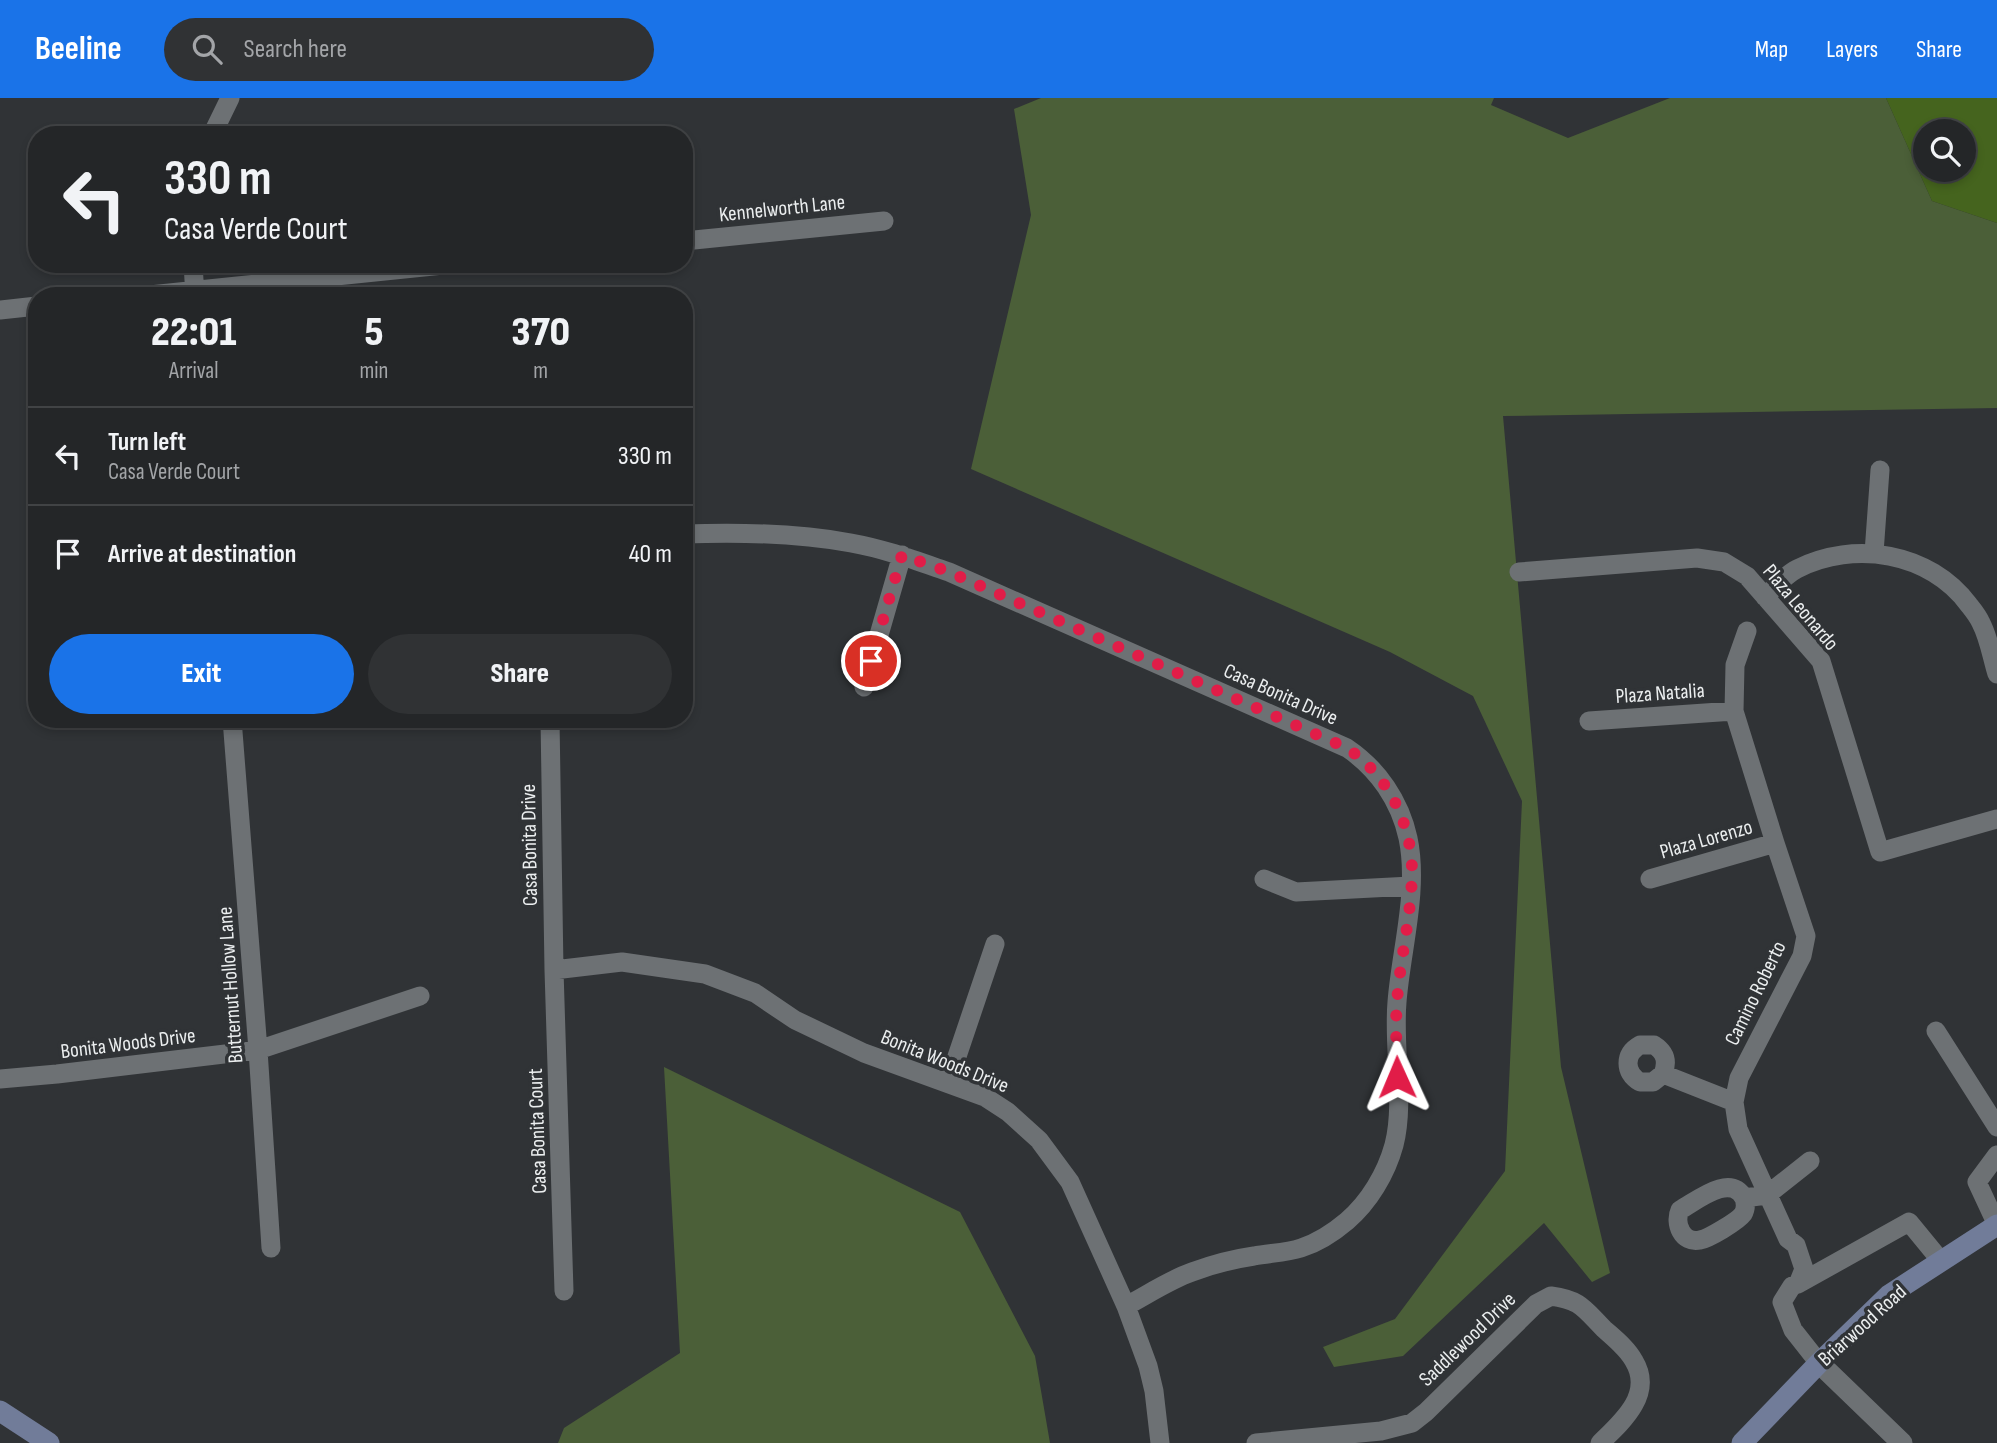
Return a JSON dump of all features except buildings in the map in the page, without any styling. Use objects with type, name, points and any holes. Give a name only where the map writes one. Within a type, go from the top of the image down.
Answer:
[{"type":"main road","name":"Briarwood Road","points":[[1742,1443],[1889,1295],[1997,1225]]},
{"type":"main road","points":[[0,1411],[49,1443]]},
{"type":"street","points":[[216,126],[230,98]]},
{"type":"street","name":"Kennelworth Lane","points":[[693,240],[884,221]]},
{"type":"street","points":[[248,287],[373,273]]},
{"type":"street","points":[[0,310],[28,307]]},
{"type":"street","points":[[1874,554],[1880,470]]},
{"type":"street","name":"Casa Bonita Drive","points":[[693,534],[800,535],[853,543],[902,555],[949,572],[1347,748],[1361,757],[1374,771],[1395,802],[1411,852],[1411,886],[1397,1004],[1397,1124],[1388,1162],[1370,1195],[1331,1233],[1301,1248],[1251,1256],[1191,1272],[1125,1306]]},
{"type":"street","points":[[1765,597],[1793,570],[1809,563],[1841,554],[1874,554],[1899,558],[1936,575],[1962,596],[1981,622],[1997,674]]},
{"type":"street","points":[[864,687],[902,555]]},
{"type":"street","name":"Plaza Leonardo","points":[[1519,572],[1697,558],[1724,562],[1747,576],[1821,661],[1880,852],[1997,819]]},
{"type":"street","name":"Camino Roberto","points":[[1747,631],[1735,665],[1734,711],[1806,936],[1802,956],[1739,1078],[1734,1102],[1738,1129],[1788,1239],[1796,1245],[1804,1269],[1798,1284],[1792,1286],[1782,1302],[1793,1330],[1819,1363]]},
{"type":"street","name":"Plaza Natalia","points":[[1589,721],[1734,711]]},
{"type":"street","name":"Butternut Hollow Lane","points":[[233,728],[271,1248]]},
{"type":"street","name":"Casa Bonita Drive","points":[[550,728],[554,970]]},
{"type":"street","name":"Plaza Lorenzo","points":[[1650,879],[1775,843]]},
{"type":"street","points":[[1264,879],[1296,892],[1411,886]]},
{"type":"street","points":[[948,1083],[995,944]]},
{"type":"street","name":"Bonita Woods Drive","points":[[554,970],[622,962],[705,974],[755,993],[795,1020],[864,1053],[985,1097],[1008,1112],[1039,1140],[1070,1182],[1125,1306],[1148,1366],[1160,1443]]},
{"type":"street","name":"Casa Bonita Court","points":[[554,970],[564,1291]]},
{"type":"street","name":"Bonita Woods Drive","points":[[0,1079],[258,1050],[420,996]]},
{"type":"street","points":[[1936,1031],[1997,1127]]},
{"type":"street","points":[[1663,1074],[1734,1102]]},
{"type":"street","points":[[1997,1155],[1977,1182],[1997,1225]]},
{"type":"street","points":[[1744,1198],[1767,1195],[1810,1161]]},
{"type":"street","points":[[1798,1284],[1909,1222],[1941,1261]]},
{"type":"street","name":"Saddlewood Drive","points":[[1256,1443],[1381,1431],[1412,1423],[1535,1304],[1551,1296],[1578,1303],[1622,1346],[1638,1368],[1639,1390],[1634,1406],[1624,1420],[1600,1443]]},
{"type":"street","points":[[1819,1363],[1902,1443]]},
{"type":"green space","points":[[1041,98],[1494,98],[1491,105],[1568,138],[1670,98],[1886,98],[1913,158],[1913,182],[1924,182],[1932,201],[1997,223],[1997,408],[1503,416],[1561,1067],[1610,1273],[1592,1282],[1544,1223],[1403,1356],[1334,1367],[1323,1347],[1395,1319],[1505,1171],[1522,801],[1473,696],[1390,652],[971,469],[1031,215],[1014,109]]},
{"type":"green space","points":[[1886,98],[1997,98],[1997,223],[1932,201],[1924,182],[1976,182],[1976,119],[1913,119],[1913,158]]},
{"type":"green space","points":[[664,1067],[960,1212],[1035,1356],[1050,1443],[558,1443],[564,1428],[680,1353]]},
{"type":"route","points":[[871,661],[902,555],[949,572],[1347,748],[1361,757],[1395,802],[1411,852],[1411,886],[1397,1004],[1397,1077]]}]
